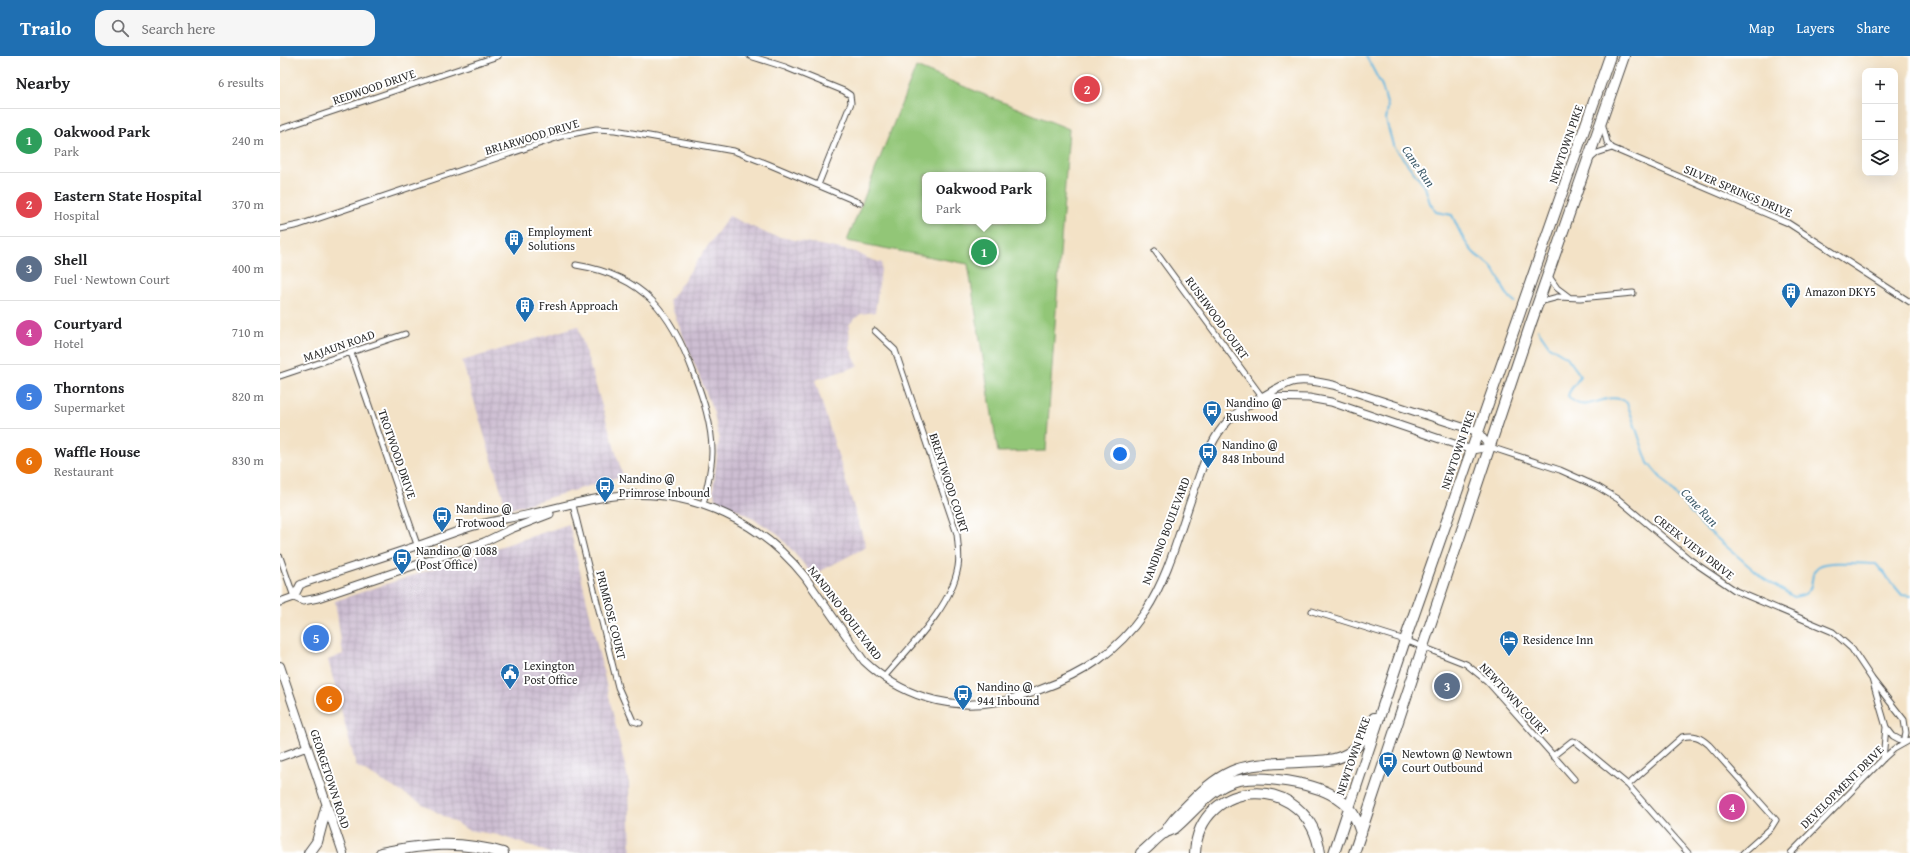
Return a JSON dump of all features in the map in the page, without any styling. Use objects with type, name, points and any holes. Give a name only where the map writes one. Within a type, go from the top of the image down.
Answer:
[{"type":"highway","name":"NEWTOWN PIKE","points":[[1334,853],[1405,640],[1610,56]]},
{"type":"highway","points":[[1354,853],[1362,833],[1536,309],[1624,56]]},
{"type":"highway","points":[[1605,112],[1604,98],[1610,77],[1606,68]]},
{"type":"highway","points":[[1165,833],[1170,823],[1202,791],[1219,777],[1237,768],[1261,764],[1333,759],[1347,754],[1360,742],[1366,733],[1394,676]]},
{"type":"highway","points":[[1141,853],[1165,833],[1174,829],[1218,789],[1231,782],[1245,779],[1262,778],[1314,787],[1329,793],[1349,808],[1358,822],[1362,833]]},
{"type":"highway","points":[[1195,853],[1195,844],[1201,827],[1214,810],[1231,799],[1246,794],[1261,793],[1284,799],[1301,810],[1315,831],[1320,853]]},
{"type":"highway","points":[[309,853],[317,842],[326,808]]},
{"type":"highway","points":[[381,853],[436,844],[462,844],[503,853]]},
{"type":"main road","name":"GEORGETOWN ROAD","points":[[280,666],[326,808],[343,853]]},
{"type":"street","name":"REDWOOD DRIVE","points":[[280,129],[498,56]]},
{"type":"street","points":[[750,56],[785,67],[844,91],[850,96],[851,103],[818,184]]},
{"type":"street","points":[[1586,166],[1591,158],[1597,153],[1612,148],[1603,130],[1605,112]]},
{"type":"street","name":"BRIARWOOD DRIVE","points":[[280,230],[299,225],[562,136],[596,129],[615,130],[734,151],[818,184],[860,203]]},
{"type":"street","name":"SILVER SPRINGS DRIVE","points":[[1612,148],[1788,223],[1910,302]]},
{"type":"street","name":"RUSHWOOD COURT","points":[[1155,251],[1262,397]]},
{"type":"street","points":[[576,265],[610,273],[628,282],[654,303],[675,330],[685,351],[699,388],[711,432],[709,482],[703,505]]},
{"type":"street","points":[[1548,276],[1556,288],[1569,297]]},
{"type":"street","points":[[1536,309],[1543,301],[1558,297],[1580,298],[1632,293]]},
{"type":"street","name":"BRENTWOOD COURT","points":[[875,331],[895,350],[902,368],[955,527],[959,552],[959,566],[956,579],[942,608],[884,677]]},
{"type":"street","name":"MAJAUN ROAD","points":[[280,376],[405,334]]},
{"type":"street","name":"TROTWOOD DRIVE","points":[[351,353],[419,545],[423,562]]},
{"type":"street","name":"NANDINO BOULEVARD","points":[[294,597],[300,585],[304,583],[484,523],[530,518],[604,497],[649,494],[683,499],[703,505],[742,522],[782,552],[805,577],[864,661],[884,677],[899,687],[931,700],[963,705],[979,705],[1023,696],[1063,682],[1095,664],[1120,641],[1145,612],[1158,589],[1205,458],[1216,437],[1227,422],[1240,410],[1288,382],[1318,382],[1478,432]]},
{"type":"street","points":[[1262,397],[1309,398],[1331,402],[1472,450],[1490,447],[1478,432]]},
{"type":"street","name":"CREEK VIEW DRIVE","points":[[1490,447],[1580,478],[1618,499],[1689,558],[1736,591],[1833,632],[1852,649],[1872,679],[1904,720],[1910,725]]},
{"type":"street","name":"PRIMROSE COURT","points":[[573,505],[618,687],[633,721],[640,723]]},
{"type":"street","name":"NANDINO BOULEVARD","points":[[280,602],[294,597],[303,601],[310,600],[484,542],[530,518]]},
{"type":"street","points":[[280,557],[294,597]]},
{"type":"street","name":"NEWTOWN COURT","points":[[1312,611],[1405,640],[1457,659],[1476,671],[1574,779]]},
{"type":"street","name":"CREEK VIEW DRIVE","points":[[1872,679],[1886,727],[1883,758]]},
{"type":"street","points":[[1886,727],[1893,736],[1904,742],[1906,733],[1904,720]]},
{"type":"street","points":[[1628,785],[1682,737],[1689,735],[1699,737],[1709,745],[1776,820],[1771,828],[1743,853]]},
{"type":"street","name":"DEVELOPMENT DRIVE","points":[[1791,853],[1883,758],[1894,748],[1910,740]]},
{"type":"street","points":[[1553,756],[1572,741],[1576,742],[1628,785],[1688,853]]},
{"type":"street","points":[[280,757],[307,747]]},
{"type":"shaded area","points":[[729,216],[770,235],[856,252],[867,258],[882,263],[875,312],[861,314],[849,325],[850,348],[858,366],[815,380],[866,547],[813,575],[777,533],[745,514],[715,499],[713,489],[719,440],[714,413],[669,301]]},
{"type":"shaded area","points":[[578,326],[623,476],[507,510],[462,361]]},
{"type":"shaded area","points":[[569,524],[629,783],[631,853],[550,853],[498,835],[468,830],[356,766],[328,660],[343,654],[335,601]]},
{"type":"green space","points":[[916,67],[1069,129],[1046,451],[998,452],[968,264],[847,241]]},
{"type":"waterway","name":"Cane Run","points":[[1366,56],[1382,86],[1388,107],[1386,120],[1393,145],[1425,187],[1430,203],[1436,212],[1452,215],[1467,245],[1476,255],[1491,266],[1507,294],[1515,302]]},
{"type":"waterway","name":"Cane Run","points":[[1538,330],[1549,346],[1567,357],[1580,375],[1578,381],[1570,390],[1568,396],[1575,402],[1582,405],[1611,398],[1619,399],[1627,403],[1648,463],[1704,527],[1764,579],[1794,597],[1803,595],[1809,590],[1814,572],[1819,566],[1831,563],[1876,564],[1902,595],[1910,596]]},
{"type":"place","name":"Eastern State Hospital","points":[[1087,89]]},
{"type":"place","name":"Oakwood Park","points":[[984,252]]},
{"type":"place","name":"Employment Solutions","points":[[514,256]]},
{"type":"place","name":"Amazon DKY5","points":[[1791,309]]},
{"type":"place","name":"Fresh Approach","points":[[525,323]]},
{"type":"place","name":"Nandino @ Rushwood","points":[[1212,427]]},
{"type":"place","name":"Nandino @ 848 Inbound","points":[[1208,469]]},
{"type":"place","name":"Nandino @ Primrose Inbound","points":[[605,503]]},
{"type":"place","name":"Nandino @ Trotwood","points":[[442,533]]},
{"type":"place","name":"Nandino @ 1088 (Post Office)","points":[[402,575]]},
{"type":"place","name":"Thorntons","points":[[316,638]]},
{"type":"place","name":"Residence Inn","points":[[1509,657]]},
{"type":"place","name":"Shell","points":[[1447,686]]},
{"type":"place","name":"Lexington Post Office","points":[[510,690]]},
{"type":"place","name":"Waffle House","points":[[329,699]]},
{"type":"place","name":"Nandino @ 944 Inbound","points":[[963,711]]},
{"type":"place","name":"Newtown @ Newtown Court Outbound","points":[[1388,778]]},
{"type":"place","name":"Courtyard","points":[[1732,807]]}]
